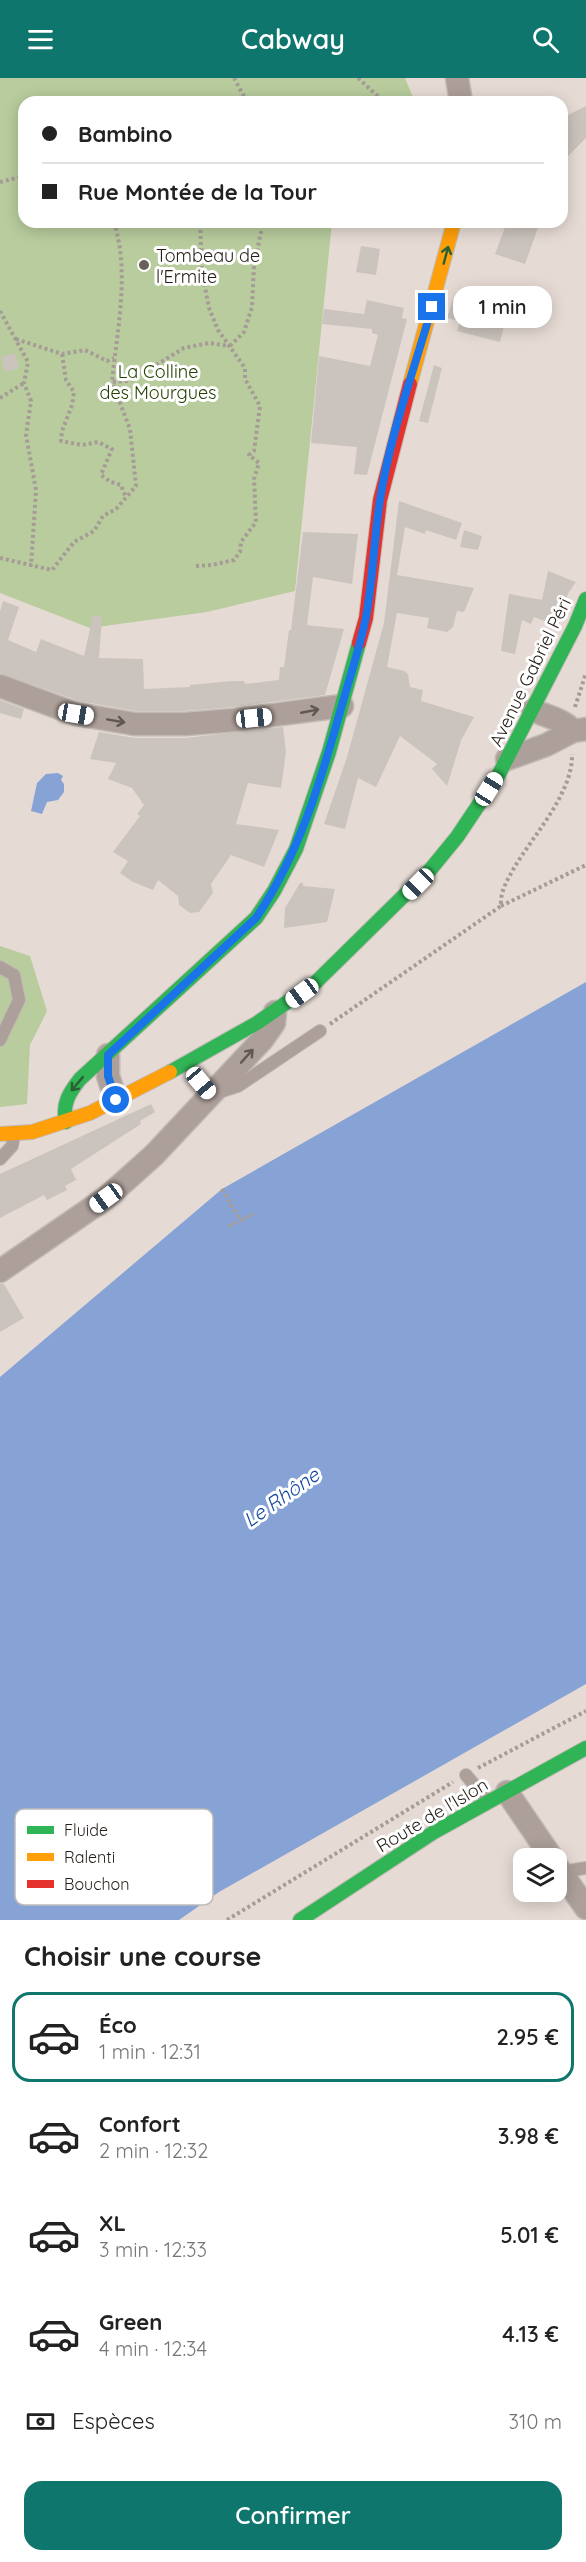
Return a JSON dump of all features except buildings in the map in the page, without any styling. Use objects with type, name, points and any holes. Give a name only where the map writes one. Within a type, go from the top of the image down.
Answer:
[{"type":"street","points":[[457,78],[460,96]]},
{"type":"street","points":[[66,1122],[63,1111],[67,1096],[80,1079],[256,918],[274,891],[296,849],[314,800],[366,618],[375,560],[380,500],[452,228]]},
{"type":"street","name":"Avenue Gabriel Péri","points":[[7,1134],[32,1132],[66,1122],[116,1100],[187,1063],[275,1012],[315,983],[430,870],[481,803],[533,710],[586,599]]},
{"type":"street","points":[[0,686],[76,714],[135,724],[185,724],[235,720],[342,706]]},
{"type":"street","points":[[533,710],[580,730]]},
{"type":"street","points":[[507,759],[580,730]]},
{"type":"street","points":[[0,1271],[34,1250],[106,1198],[154,1155],[262,1040],[274,1023],[275,1012]]},
{"type":"street","points":[[108,1055],[108,1076],[116,1100]]},
{"type":"street","points":[[187,1063],[211,1095]]},
{"type":"street","name":"Route de l'Islon","points":[[300,1920],[434,1832],[586,1748]]},
{"type":"street","points":[[497,1797],[542,1848]]},
{"type":"street","points":[[567,1880],[586,1908]]},
{"type":"lane","points":[[0,967],[14,975],[19,1000],[0,1040]]},
{"type":"lane","points":[[211,1095],[237,1086],[320,1031]]},
{"type":"lane","points":[[0,1159],[12,1146],[7,1134]]},
{"type":"lane","points":[[466,1775],[497,1797]]},
{"type":"lane","points":[[567,1866],[586,1869]]},
{"type":"path","points":[[234,78],[244,96]]},
{"type":"path","points":[[358,78],[378,96]]},
{"type":"path","points":[[0,182],[18,178]]},
{"type":"path","points":[[0,558],[52,570],[74,542],[94,531],[103,516],[116,509],[136,486],[130,429],[112,382],[121,301],[121,244],[116,228]]},
{"type":"path","points":[[196,566],[212,566],[234,560],[240,552],[241,542],[256,522],[254,479],[259,463],[249,455],[254,451],[260,406],[245,379],[245,368],[218,330],[209,308],[202,272],[201,228]]},
{"type":"path","points":[[230,346],[244,332],[252,308],[255,266],[262,228]]},
{"type":"path","points":[[0,311],[28,362],[24,383],[31,400],[26,435],[36,490],[31,566]]},
{"type":"path","points":[[15,339],[62,354],[85,350],[107,361],[114,358]]},
{"type":"path","points":[[112,382],[130,381],[184,348],[209,343],[230,346]]},
{"type":"path","points":[[62,354],[66,380],[74,392],[61,441],[82,445],[98,442],[112,449],[101,475],[121,485],[126,498]]},
{"type":"path","points":[[0,398],[24,383]]},
{"type":"path","points":[[501,906],[500,894],[528,843],[561,796],[570,777],[580,730],[575,710],[586,673]]},
{"type":"path","points":[[320,1031],[501,906],[586,865]]},
{"type":"path","points":[[222,1189],[240,1220]]},
{"type":"path","points":[[229,1226],[253,1214]]},
{"type":"path","points":[[227,1920],[466,1775],[586,1711]]},
{"type":"green space","name":"La Colline des Mourgues","points":[[0,78],[405,78],[412,96],[18,96],[18,228],[331,228],[295,591],[207,612],[90,628],[0,593]]},
{"type":"green space","points":[[0,946],[30,956],[47,1011],[30,1045],[27,1104],[0,1107]]},
{"type":"water","points":[[58,773],[63,776],[61,780],[64,784],[64,792],[58,800],[47,802],[42,814],[31,811],[37,783],[46,774]]},
{"type":"water","name":"Le Rhône","points":[[586,982],[586,1684],[213,1896],[213,1809],[15,1809],[15,1905],[200,1905],[179,1920],[0,1920],[0,1377],[222,1189]]},
{"type":"traffic: fast","points":[[170,1072],[257,1023],[315,983],[430,870],[457,837],[498,776],[575,626],[586,599]]},
{"type":"traffic: fast","points":[[66,1122],[67,1099],[80,1079],[256,918],[274,891],[296,849],[329,752],[359,643]]},
{"type":"traffic: fast","points":[[300,1920],[434,1832],[586,1748]]},
{"type":"traffic: slow","points":[[410,384],[452,228]]},
{"type":"traffic: slow","points":[[0,1134],[32,1132],[90,1113],[170,1072]]},
{"type":"traffic: jam","points":[[359,643],[366,618],[380,500],[410,384]]},
{"type":"place","name":"Tombeau de l'Ermite","points":[[144,265]]},
{"type":"route","points":[[116,1100],[111,1091],[108,1076],[108,1055],[256,918],[274,891],[296,849],[329,752],[366,618],[375,560],[380,500],[432,307]]}]
